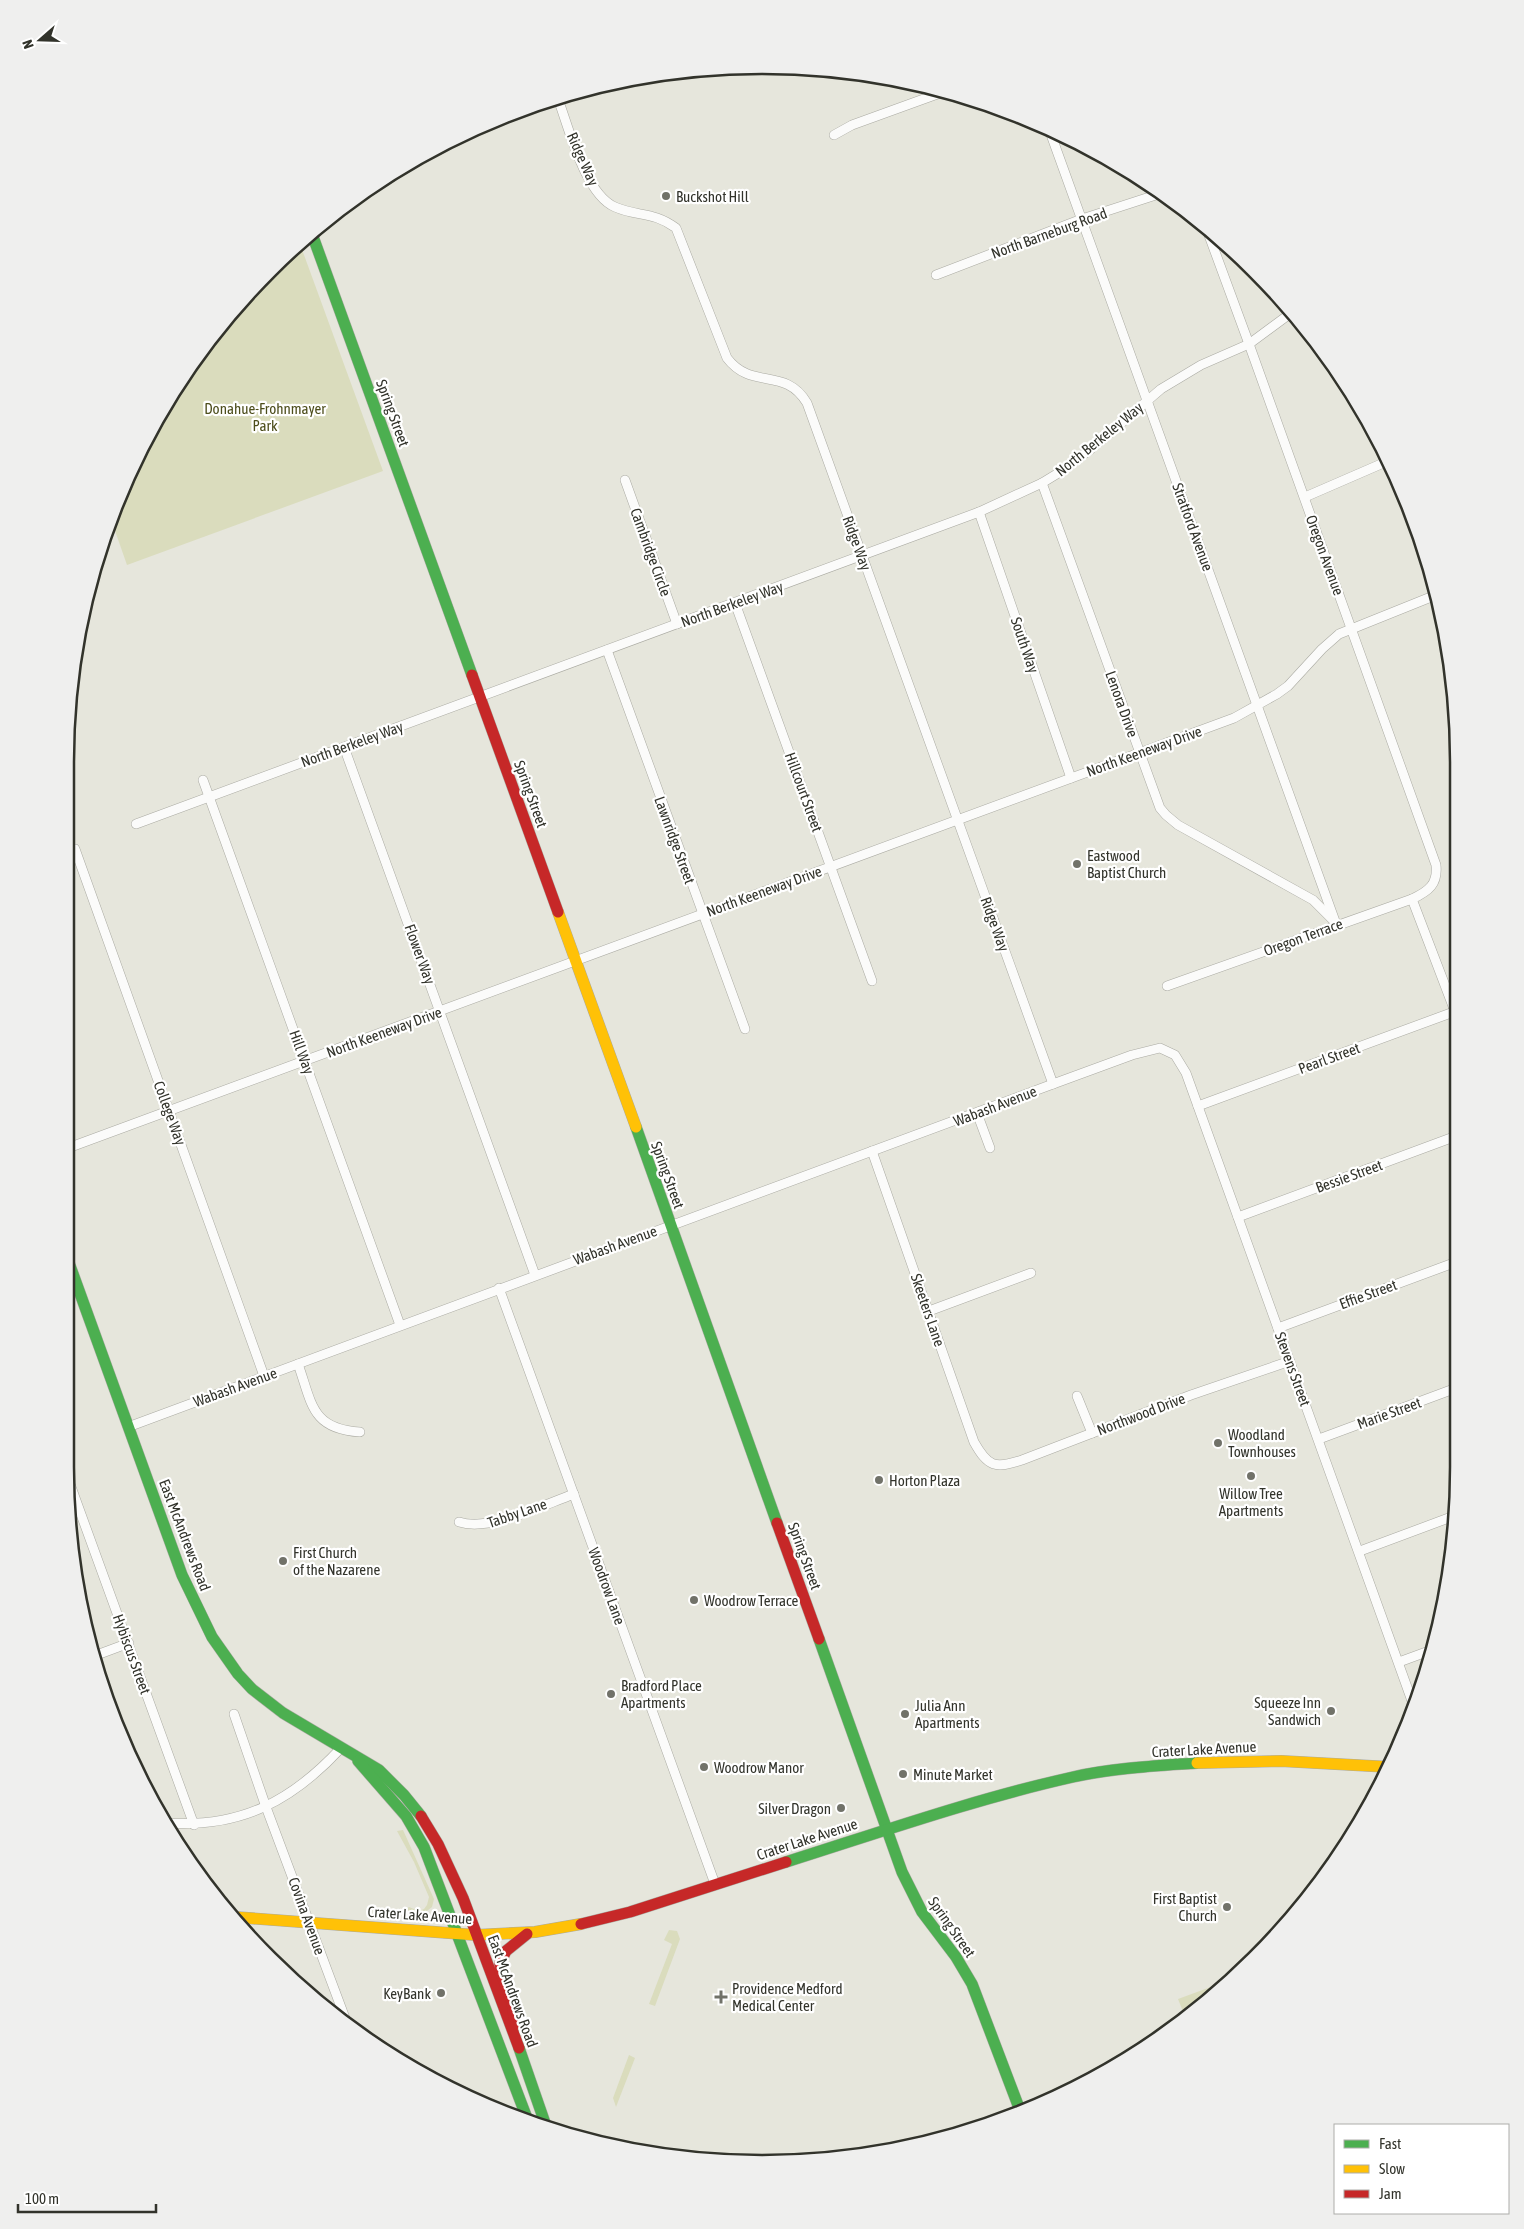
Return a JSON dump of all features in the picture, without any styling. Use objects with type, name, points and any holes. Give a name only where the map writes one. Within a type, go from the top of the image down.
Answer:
[{"type":"main road","name":"Spring Street","points":[[314,240],[576,960],[902,1872],[915,1900],[956,1957],[972,1984],[1018,2106]]},
{"type":"main road","name":"East McAndrews Road","points":[[74,1277],[128,1428],[187,1585],[201,1616],[225,1658],[247,1684],[290,1720],[380,1770],[410,1801],[430,1829],[453,1876],[532,2082],[544,2120]]},
{"type":"main road","name":"East McAndrews Road","points":[[355,1757],[390,1796],[414,1830],[437,1877],[525,2113]]},
{"type":"main road","name":"Crater Lake Avenue","points":[[242,1918],[476,1935],[527,1934],[575,1926],[617,1916],[886,1829],[1012,1791],[1074,1777],[1131,1768],[1185,1763],[1252,1761],[1381,1767]]},
{"type":"main road","points":[[518,2047],[512,2003],[500,1971],[500,1963],[506,1951],[527,1934]]},
{"type":"street","points":[[834,135],[852,125],[933,95]]},
{"type":"street","name":"Ridge Way","points":[[560,104],[593,187],[607,202],[615,207],[651,214],[676,228],[727,358],[733,366],[753,378],[785,382],[801,393],[807,403],[1053,1084]]},
{"type":"street","name":"Stratford Avenue","points":[[1053,139],[1336,924]]},
{"type":"street","name":"North Barneburg Road","points":[[936,275],[1082,220],[1153,196]]},
{"type":"street","name":"Oregon Avenue","points":[[1211,241],[1250,344],[1436,865],[1435,881]]},
{"type":"street","name":"North Berkeley Way","points":[[136,824],[979,512],[1042,483],[1091,449],[1161,389],[1201,365],[1250,344],[1286,317]]},
{"type":"street","points":[[1304,497],[1382,464]]},
{"type":"street","name":"Cambridge Circle","points":[[625,480],[677,624]]},
{"type":"street","name":"Lenora Drive","points":[[1042,483],[1160,808],[1178,825],[1314,900],[1336,924]]},
{"type":"street","name":"South Way","points":[[979,512],[1071,778]]},
{"type":"street","name":"North Keeneway Drive","points":[[74,1146],[1234,718],[1288,686],[1330,641],[1352,629],[1430,597]]},
{"type":"street","name":"Hillcourt Street","points":[[735,603],[872,982]]},
{"type":"street","name":"Lawnridge Street","points":[[607,650],[745,1029]]},
{"type":"street","name":"Flower Way","points":[[344,747],[535,1275]]},
{"type":"street","name":"Hill Way","points":[[203,780],[400,1325]]},
{"type":"street","name":"College Way","points":[[74,861],[169,1112],[264,1376]]},
{"type":"street","name":"Oregon Terrace","points":[[1167,986],[1336,924],[1412,899],[1430,889],[1435,881]]},
{"type":"street","points":[[1412,899],[1450,994]]},
{"type":"street","name":"Pearl Street","points":[[1198,1106],[1450,1014]]},
{"type":"street","name":"Wabash Avenue","points":[[128,1428],[670,1225],[1132,1055],[1160,1048]]},
{"type":"street","name":"Stevens Street","points":[[1160,1048],[1171,1052],[1179,1058],[1198,1106],[1360,1551],[1411,1697]]},
{"type":"street","points":[[977,1113],[990,1148]]},
{"type":"street","name":"Bessie Street","points":[[1238,1217],[1450,1138]]},
{"type":"street","name":"Skeeters Lane","points":[[872,1151],[974,1442],[986,1461],[993,1464]]},
{"type":"street","name":"Effie Street","points":[[1278,1328],[1450,1264]]},
{"type":"street","points":[[929,1311],[1031,1273]]},
{"type":"street","name":"Woodrow Lane","points":[[500,1288],[715,1884]]},
{"type":"street","name":"Northwood Drive","points":[[993,1464],[1010,1464],[1022,1460],[1290,1361]]},
{"type":"street","points":[[298,1364],[313,1405],[323,1422],[338,1430],[360,1432]]},
{"type":"street","name":"Marie Street","points":[[1319,1439],[1450,1390]]},
{"type":"street","points":[[1077,1396],[1092,1433]]},
{"type":"street","name":"Tabby Lane","points":[[459,1522],[480,1525],[496,1522],[574,1494]]},
{"type":"street","name":"Hybiscus Street","points":[[75,1497],[194,1825]]},
{"type":"street","points":[[1360,1551],[1448,1518]]},
{"type":"street","points":[[100,1654],[129,1643]]},
{"type":"street","points":[[1399,1662],[1425,1653]]},
{"type":"street","name":"Covina Avenue","points":[[234,1714],[266,1807],[343,2013]]},
{"type":"street","points":[[174,1824],[194,1825],[230,1819],[266,1807],[315,1775],[341,1748]]},
{"type":"green space","name":"Donahue-Frohnmayer Park","points":[[302,250],[383,471],[127,565],[114,529],[126,499],[166,418],[216,343],[275,275]]},
{"type":"green space","points":[[403,1830],[434,1899],[432,1907],[423,1914],[405,1910],[409,1907],[419,1911],[424,1909],[429,1897],[414,1862],[397,1831]]},
{"type":"green space","points":[[669,1930],[677,1931],[680,1939],[655,2006],[649,2004],[672,1944],[664,1940]]},
{"type":"green space","points":[[1214,1986],[1183,2011],[1178,1999]]},
{"type":"green space","points":[[629,2055],[635,2058],[616,2107],[613,2098]]},
{"type":"traffic: fast","points":[[314,240],[472,675]]},
{"type":"traffic: fast","points":[[636,1127],[777,1523]]},
{"type":"traffic: fast","points":[[74,1277],[182,1575],[212,1637],[238,1674],[252,1689],[283,1713],[379,1770],[404,1795],[421,1816]]},
{"type":"traffic: fast","points":[[819,1639],[902,1872],[922,1912],[956,1957],[972,1984],[1018,2106]]},
{"type":"traffic: fast","points":[[358,1761],[406,1816],[424,1847],[525,2113]]},
{"type":"traffic: fast","points":[[786,1862],[928,1816],[1000,1795],[1073,1777],[1103,1771],[1197,1763]]},
{"type":"traffic: fast","points":[[519,2048],[544,2120]]},
{"type":"traffic: slow","points":[[558,912],[636,1127]]},
{"type":"traffic: slow","points":[[1197,1763],[1281,1761],[1381,1767]]},
{"type":"traffic: slow","points":[[242,1918],[476,1935],[535,1932],[581,1924]]},
{"type":"traffic: jam","points":[[472,675],[558,912]]},
{"type":"traffic: jam","points":[[777,1523],[819,1639]]},
{"type":"traffic: jam","points":[[421,1816],[438,1844],[463,1898],[519,2048]]},
{"type":"traffic: jam","points":[[581,1924],[630,1912],[786,1862]]},
{"type":"traffic: jam","points":[[515,2024],[512,2003],[500,1971],[500,1963],[506,1951],[527,1934]]},
{"type":"place","name":"Buckshot Hill","points":[[666,196]]},
{"type":"place","name":"Eastwood Baptist Church","points":[[1077,864]]},
{"type":"place","name":"Woodland Townhouses","points":[[1218,1443]]},
{"type":"place","name":"Willow Tree Apartments","points":[[1251,1476]]},
{"type":"place","name":"Horton Plaza","points":[[879,1480]]},
{"type":"place","name":"First Church of the Nazarene","points":[[283,1561]]},
{"type":"place","name":"Woodrow Terrace","points":[[694,1600]]},
{"type":"place","name":"Bradford Place Apartments","points":[[611,1694]]},
{"type":"place","name":"Squeeze Inn Sandwich","points":[[1331,1711]]},
{"type":"place","name":"Julia Ann Apartments","points":[[905,1714]]},
{"type":"place","name":"Woodrow Manor","points":[[704,1767]]},
{"type":"place","name":"Minute Market","points":[[903,1774]]},
{"type":"place","name":"Silver Dragon","points":[[841,1808]]},
{"type":"place","name":"First Baptist Church","points":[[1227,1907]]},
{"type":"place","name":"KeyBank","points":[[441,1993]]},
{"type":"place","name":"Providence Medford Medical Center","points":[[721,1997]]}]
